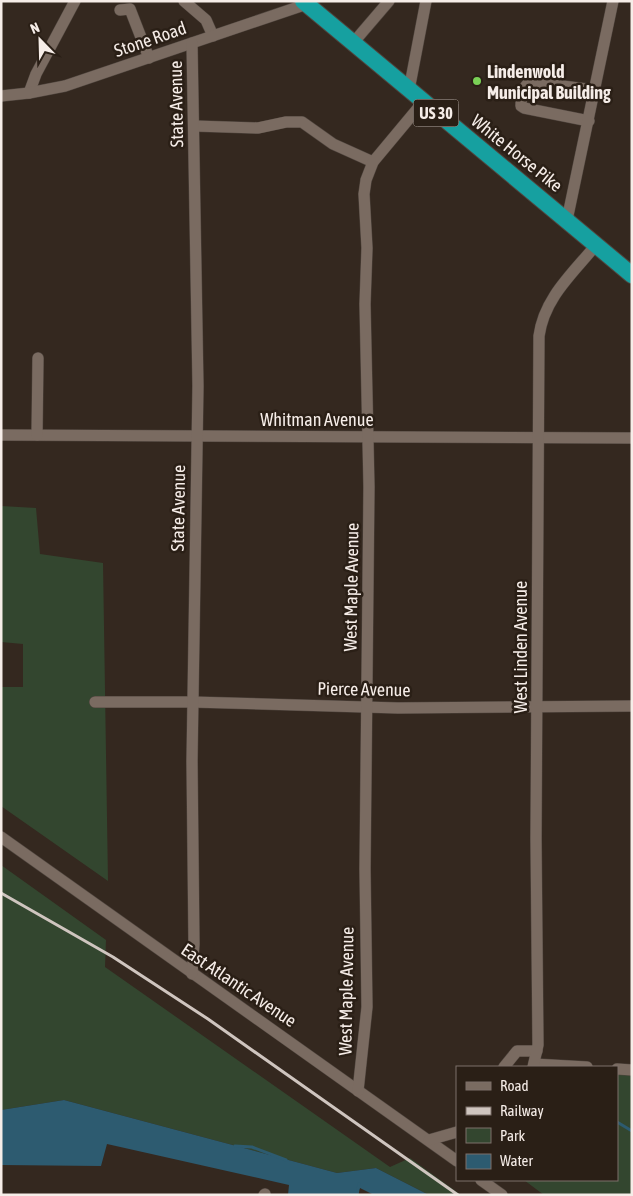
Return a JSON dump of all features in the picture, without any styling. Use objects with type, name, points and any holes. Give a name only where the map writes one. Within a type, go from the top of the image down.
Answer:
[{"type":"highway","name":"White Horse Pike","points":[[305,3],[567,220]]},
{"type":"highway","name":"US 30","points":[[567,220],[632,275]]},
{"type":"street","points":[[29,93],[36,74],[75,1]]},
{"type":"street","points":[[184,1],[199,6],[213,36]]},
{"type":"street","points":[[353,43],[389,1]]},
{"type":"street","points":[[409,90],[426,1]]},
{"type":"street","points":[[567,220],[596,90],[612,1]]},
{"type":"street","name":"Stone Road","points":[[1,96],[65,86],[305,3]]},
{"type":"street","points":[[120,10],[130,8],[148,58]]},
{"type":"street","name":"State Avenue","points":[[192,43],[195,126],[197,436],[192,702],[194,944],[192,974]]},
{"type":"street","points":[[588,123],[524,108],[521,106],[521,98],[526,84],[530,82],[596,90]]},
{"type":"street","name":"West Maple Avenue","points":[[358,1091],[367,1007],[364,869],[368,437],[365,304],[367,248],[364,194],[366,180],[373,162],[423,102]]},
{"type":"street","points":[[195,126],[258,128],[286,122],[302,122],[333,144],[373,162]]},
{"type":"street","name":"West Linden Avenue","points":[[534,1065],[537,1051],[537,438],[540,325],[548,303],[596,245]]},
{"type":"street","points":[[37,435],[38,358]]},
{"type":"street","name":"Whitman Avenue","points":[[1,435],[632,438]]},
{"type":"street","name":"Pierce Avenue","points":[[95,702],[192,702],[367,707],[632,706]]},
{"type":"street","name":"East Atlantic Avenue","points":[[1,837],[456,1160]]},
{"type":"street","points":[[505,1066],[518,1051],[537,1051]]},
{"type":"street","points":[[534,1065],[560,1066]]},
{"type":"street","points":[[618,1069],[632,1070]]},
{"type":"street","points":[[429,1140],[456,1132]]},
{"type":"street","points":[[482,1181],[502,1195]]},
{"type":"green space","points":[[1,506],[36,508],[40,554],[103,563],[108,881],[1,806],[1,687],[23,687],[23,644],[1,642]]},
{"type":"green space","points":[[1,865],[106,940],[105,967],[390,1167],[410,1158],[461,1195],[429,1195],[376,1168],[337,1173],[64,1100],[1,1110]]},
{"type":"green space","points":[[632,1069],[632,1195],[544,1195],[525,1181],[618,1181],[618,1070]]},
{"type":"water","points":[[64,1100],[337,1173],[376,1168],[429,1195],[374,1195],[360,1188],[356,1195],[288,1195],[289,1185],[107,1144],[101,1166],[1,1165],[1,1110]]},
{"type":"waterway","points":[[618,1123],[632,1131]]},
{"type":"waterway","points":[[235,1146],[252,1147],[286,1160]]},
{"type":"waterway","points":[[357,1195],[359,1184]]},
{"type":"railway","points":[[1,893],[113,957],[208,1019],[458,1195]]},
{"type":"place","name":"Lindenwold Municipal Building","points":[[477,81]]}]
